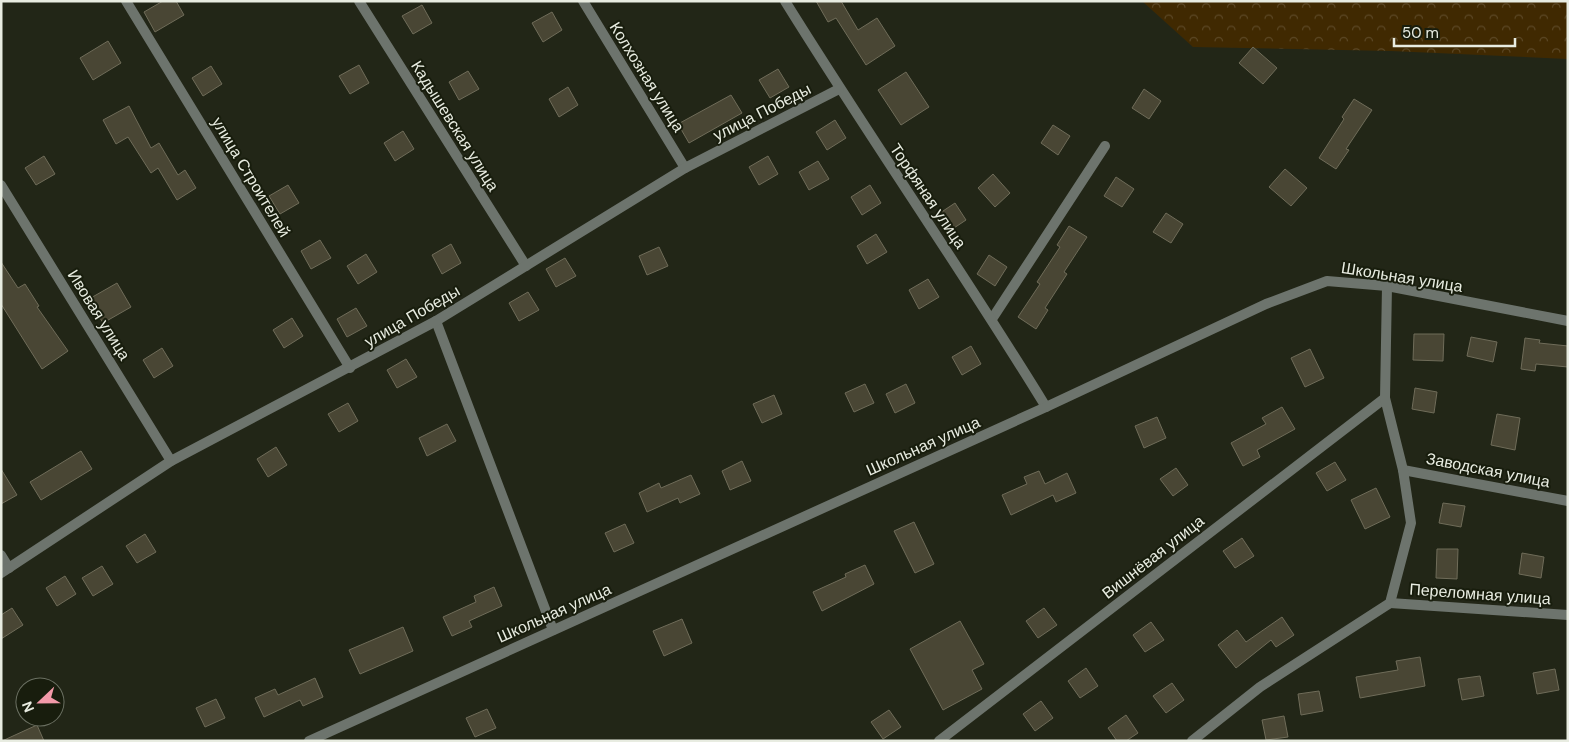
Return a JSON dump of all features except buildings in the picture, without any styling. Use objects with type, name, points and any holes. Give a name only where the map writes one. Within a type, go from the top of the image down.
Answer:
[{"type":"street","name":"улица Строителей","points":[[126,1],[350,368]]},
{"type":"street","name":"Кадышевская улица","points":[[359,1],[526,266]]},
{"type":"street","name":"Колхозная улица","points":[[583,1],[685,168]]},
{"type":"street","name":"Торфяная улица","points":[[785,1],[839,89],[992,319],[1046,407]]},
{"type":"street","name":"улица Победы","points":[[5,570],[171,461],[436,321],[685,168],[839,89]]},
{"type":"street","points":[[992,319],[1105,146]]},
{"type":"street","name":"Ивовая улица","points":[[1,186],[171,461]]},
{"type":"street","name":"Школьная улица","points":[[309,741],[1046,407],[1266,304],[1327,281],[1387,286],[1568,322]]},
{"type":"street","points":[[1192,741],[1260,687],[1390,603],[1411,523],[1403,470],[1385,398],[1387,286]]},
{"type":"street","points":[[436,321],[553,630]]},
{"type":"street","name":"Вишнёвая улица","points":[[939,741],[1385,398]]},
{"type":"street","name":"Заводская улица","points":[[1403,470],[1568,501]]},
{"type":"street","points":[[1,555],[5,570]]},
{"type":"street","name":"Переломная улица","points":[[1390,603],[1568,615]]},
{"type":"green space","points":[[1142,1],[1568,1],[1568,59],[1391,51],[1193,47]]}]
